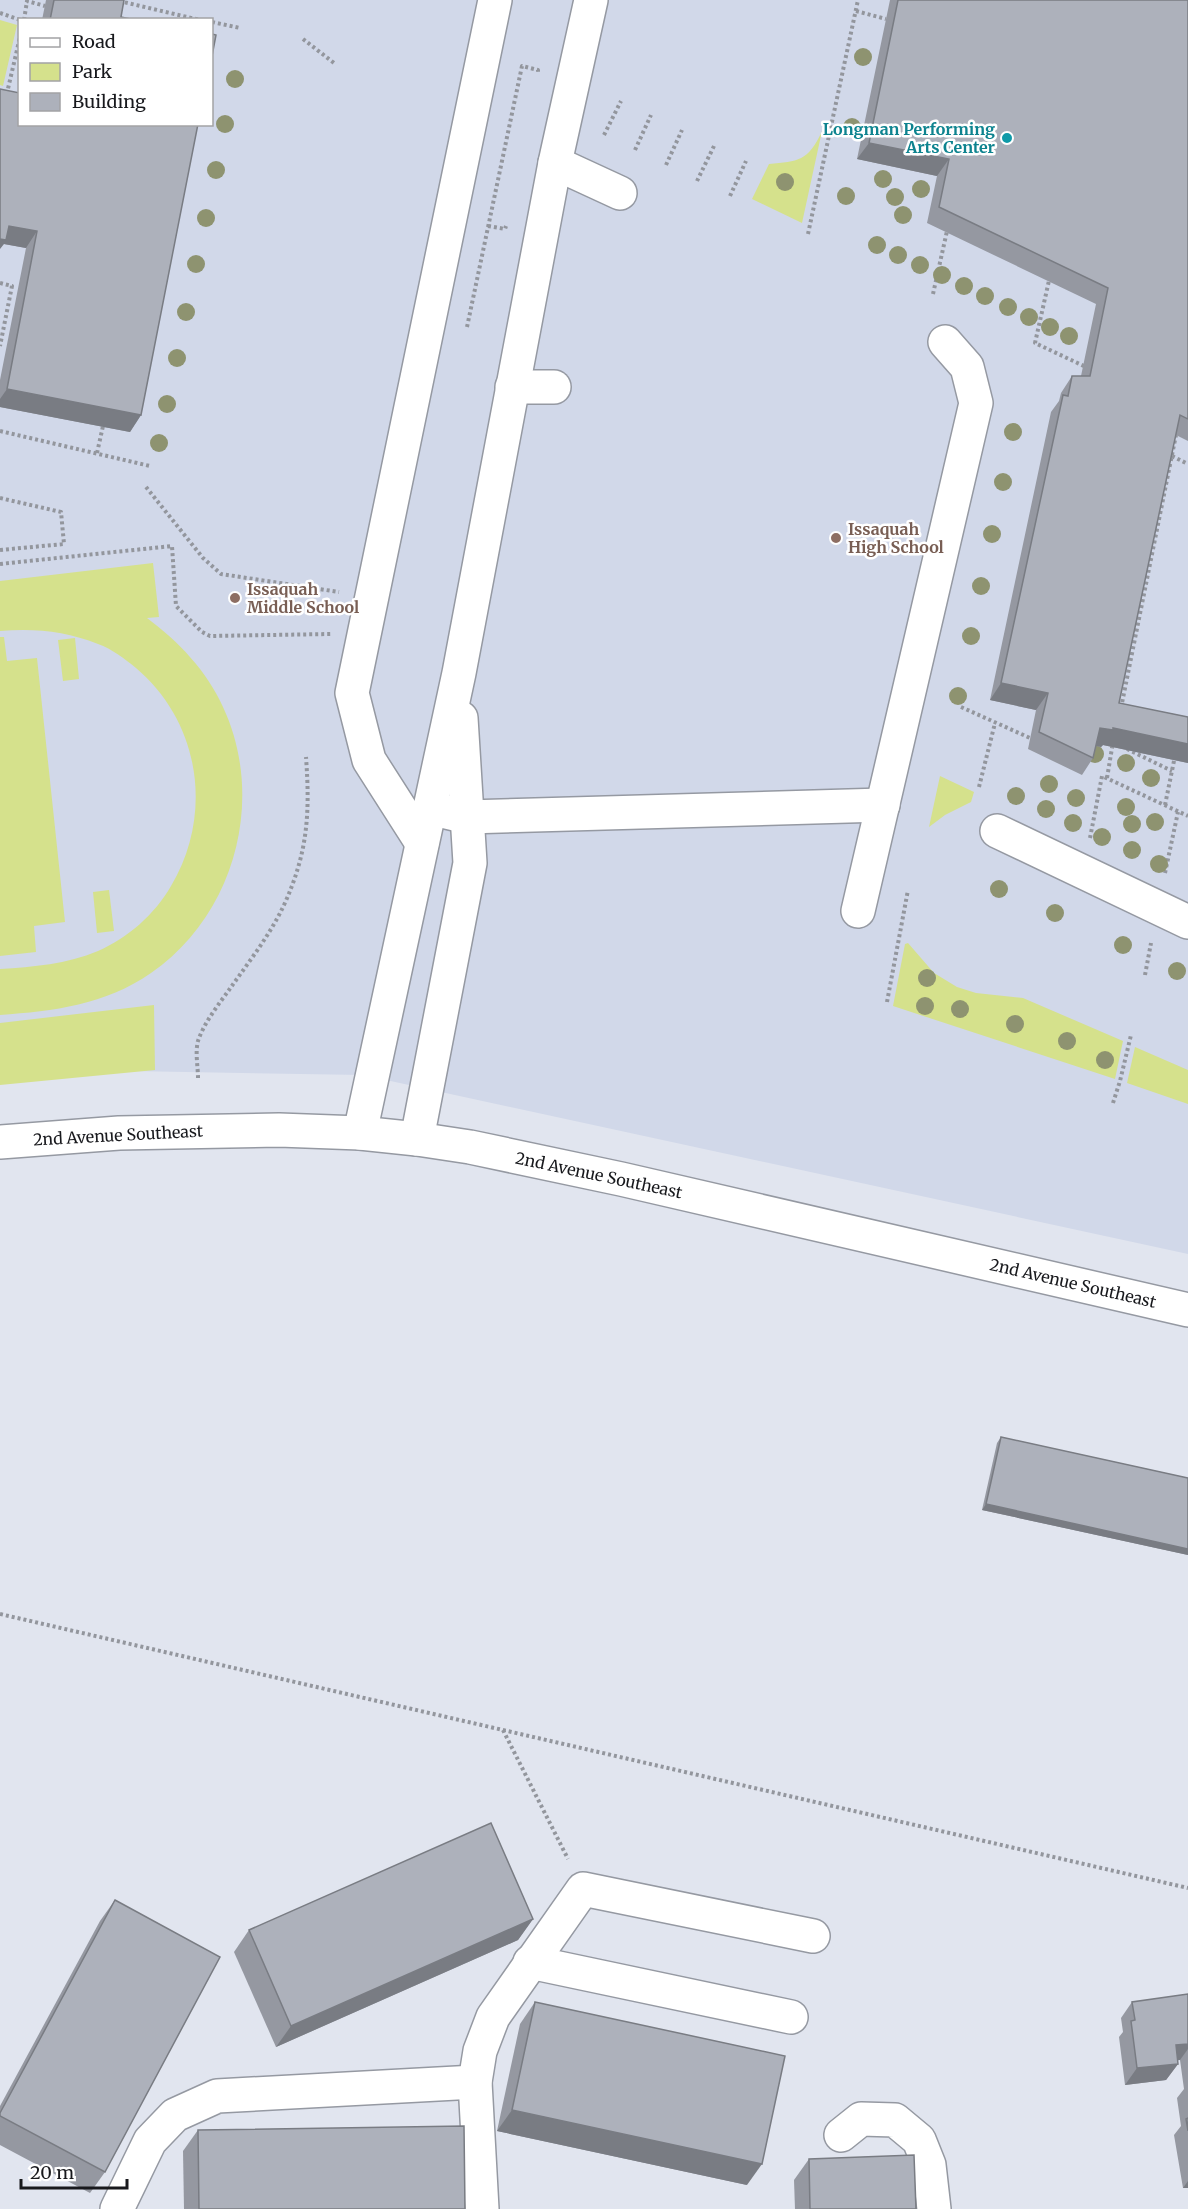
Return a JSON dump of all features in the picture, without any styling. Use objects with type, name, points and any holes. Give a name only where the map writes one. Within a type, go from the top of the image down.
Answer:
[{"type":"street","points":[[422,843],[369,760],[352,693],[495,0]]},
{"type":"street","points":[[360,1133],[477,584],[555,164],[590,63],[591,0]]},
{"type":"street","points":[[555,164],[620,194]]},
{"type":"street","points":[[858,911],[976,403],[967,367],[945,342]]},
{"type":"street","points":[[512,387],[554,387]]},
{"type":"street","points":[[417,1139],[470,863],[459,673]]},
{"type":"street","points":[[430,807],[467,817],[883,805]]},
{"type":"street","points":[[997,831],[1188,922]]},
{"type":"street","name":"2nd Avenue Southeast","points":[[0,1142],[119,1133],[279,1130],[360,1133],[417,1139],[470,1147],[631,1181],[1188,1310]]},
{"type":"street","points":[[482,2209],[475,2082],[480,2051],[494,2017],[530,1962],[583,1890],[813,1936]]},
{"type":"street","points":[[530,1962],[791,2017]]},
{"type":"street","points":[[117,2209],[150,2141],[175,2115],[217,2097],[475,2082]]},
{"type":"street","points":[[841,2135],[861,2119],[895,2120],[919,2140],[929,2165],[934,2209]]},
{"type":"path","points":[[808,234],[858,0]]},
{"type":"path","points":[[23,18],[27,1],[45,6]]},
{"type":"path","points":[[115,1],[192,18]]},
{"type":"path","points":[[856,11],[886,19]]},
{"type":"path","points":[[0,13],[18,19]]},
{"type":"path","points":[[213,22],[240,28]]},
{"type":"path","points":[[303,39],[334,63]]},
{"type":"path","points":[[0,92],[7,93],[18,46]]},
{"type":"path","points":[[467,327],[522,66],[538,70]]},
{"type":"path","points":[[604,135],[621,101]]},
{"type":"path","points":[[635,150],[651,115]]},
{"type":"path","points":[[666,165],[682,130]]},
{"type":"path","points":[[697,181],[714,146]]},
{"type":"path","points":[[730,196],[746,161]]},
{"type":"path","points":[[488,226],[505,230]]},
{"type":"path","points":[[933,294],[948,226]]},
{"type":"path","points":[[1051,268],[1035,343],[1090,369]]},
{"type":"path","points":[[0,283],[12,286],[0,346]]},
{"type":"path","points":[[97,453],[103,426]]},
{"type":"path","points":[[0,431],[150,466]]},
{"type":"path","points":[[1120,710],[1176,435]]},
{"type":"path","points":[[1172,456],[1188,464]]},
{"type":"path","points":[[146,487],[202,558],[221,574],[340,592]]},
{"type":"path","points":[[0,498],[61,512],[64,544],[0,550]]},
{"type":"path","points":[[0,564],[172,546],[176,606],[202,632],[210,636],[332,634]]},
{"type":"path","points":[[961,707],[1030,738]]},
{"type":"path","points":[[979,787],[995,723]]},
{"type":"path","points":[[1107,778],[1116,732]]},
{"type":"path","points":[[1113,742],[1172,771]]},
{"type":"path","points":[[1165,805],[1176,751]]},
{"type":"path","points":[[198,1078],[198,1043],[210,1018],[270,929],[284,904],[299,863],[309,818],[306,757]]},
{"type":"path","points":[[1090,841],[1102,776],[1188,816]]},
{"type":"path","points":[[1164,877],[1178,812]]},
{"type":"path","points":[[887,1002],[908,890]]},
{"type":"path","points":[[1145,975],[1153,936]]},
{"type":"path","points":[[1113,1103],[1131,1035]]},
{"type":"path","points":[[0,1614],[1188,1888]]},
{"type":"path","points":[[503,1730],[583,1890]]},
{"type":"shaded area","name":"Issaquah High School","points":[[0,0],[1188,0],[1188,1254],[363,1075],[130,1071],[0,1084]]},
{"type":"green space","points":[[0,20],[17,25],[3,86],[0,85]]},
{"type":"green space","points":[[822,131],[802,223],[752,199],[769,164],[801,158],[812,149]]},
{"type":"green space","points":[[153,563],[159,617],[147,618],[191,658],[209,681],[223,707],[236,742],[242,779],[241,816],[235,853],[222,888],[204,920],[180,949],[151,973],[134,984],[97,999],[59,1008],[0,1015],[0,969],[50,964],[98,951],[130,932],[149,915],[171,886],[184,858],[193,829],[196,800],[194,770],[187,742],[175,715],[158,690],[127,661],[98,644],[50,631],[0,631],[0,581]]},
{"type":"green space","points":[[0,637],[4,637],[7,661],[37,658],[65,922],[34,926],[36,952],[0,956]]},
{"type":"green space","points":[[75,638],[79,679],[63,681],[58,640]]},
{"type":"green space","points":[[940,776],[974,792],[971,802],[945,815],[929,827]]},
{"type":"green space","points":[[109,890],[114,931],[97,933],[93,892]]},
{"type":"green space","points":[[908,943],[934,973],[957,987],[976,993],[1023,998],[1123,1041],[1115,1079],[893,1006],[905,944]]},
{"type":"green space","points":[[154,1005],[155,1070],[0,1085],[0,1023]]},
{"type":"green space","points":[[1135,1047],[1188,1070],[1188,1104],[1127,1083]]},
{"type":"building","points":[[54,0],[124,0],[121,17],[126,18],[50,18]]},
{"type":"building","points":[[898,0],[1188,0],[1188,419],[1180,415],[1119,703],[1188,717],[1188,744],[1113,728],[1113,730],[1100,728],[1093,758],[1039,732],[1048,693],[1001,683],[1063,395],[1068,396],[1072,376],[1090,376],[1108,288],[939,207],[949,159],[869,143]]},
{"type":"building","points":[[213,34],[216,35],[213,51]]},
{"type":"building","points":[[0,89],[18,93],[18,126],[198,126],[141,415],[7,389],[37,231],[9,226],[6,240],[0,239]]},
{"type":"building","points":[[1001,1437],[1188,1478],[1188,1549],[986,1504]]},
{"type":"building","points":[[491,1823],[533,1919],[291,2026],[249,1930]]},
{"type":"building","points":[[115,1900],[220,1957],[105,2172],[0,2116],[0,2113]]},
{"type":"building","points":[[1188,1994],[1188,2044],[1176,2045],[1178,2064],[1137,2068],[1131,2021],[1135,2020],[1132,2002]]},
{"type":"building","points":[[535,2002],[785,2056],[762,2164],[512,2110]]},
{"type":"building","points":[[464,2126],[465,2209],[199,2209],[198,2130]]},
{"type":"building","points":[[914,2155],[916,2209],[810,2209],[809,2159]]},
{"type":"place","name":"Longman Performing Arts Center","points":[[1007,138]]},
{"type":"place","name":"Issaquah High School","points":[[836,538]]},
{"type":"place","name":"Issaquah Middle School","points":[[235,598]]}]
